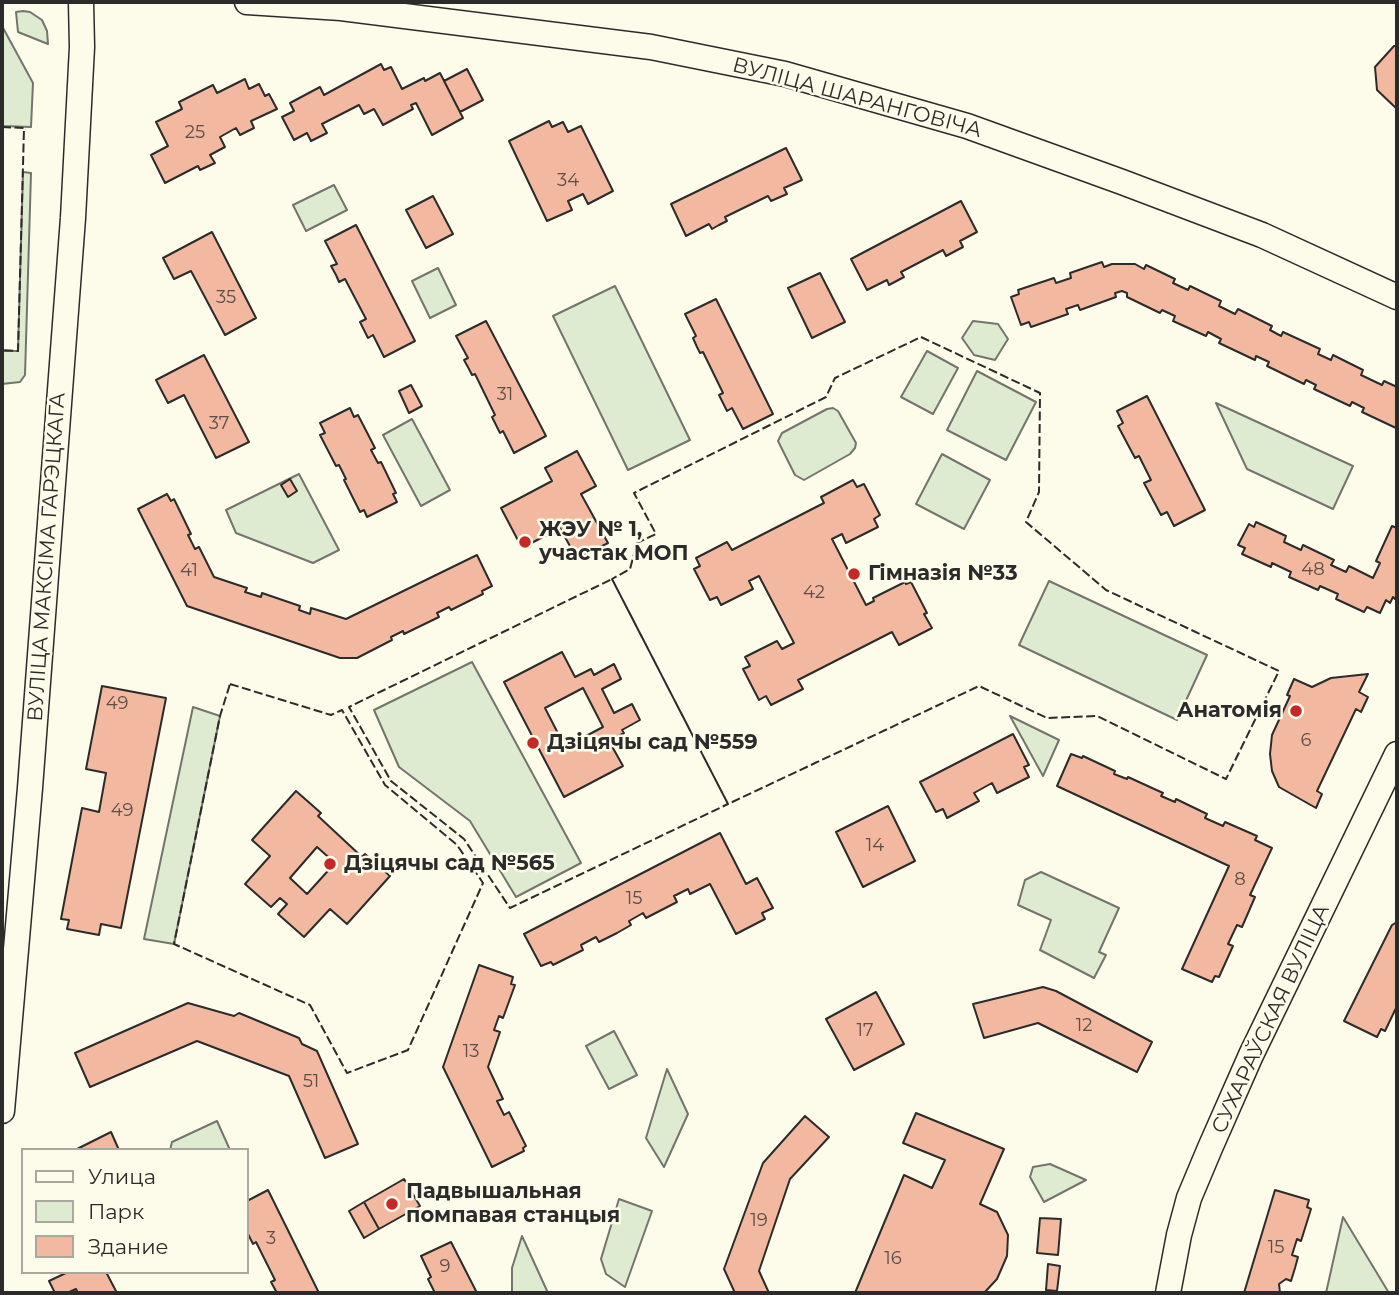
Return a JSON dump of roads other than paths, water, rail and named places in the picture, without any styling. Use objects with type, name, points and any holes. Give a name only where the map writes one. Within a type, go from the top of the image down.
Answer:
[{"type":"main road","name":"ВУЛІЦА МАКСІМА ГАРЭЦКАГА","points":[[2,1111],[30,788],[73,218],[82,47],[81,2]]},
{"type":"main road","name":"ВУЛІЦА ШАРАНГОВІЧА","points":[[247,2],[341,8],[651,47],[785,74],[967,126],[1122,182],[1262,235],[1397,297]]},
{"type":"main road","name":"СУХАРАЎСКАЯ ВУЛІЦА","points":[[1168,1293],[1189,1198],[1210,1148],[1251,1055],[1397,754]]},
{"type":"place","name":"ЖЭУ № 1, участак МОП","points":[[525,542]]},
{"type":"place","name":"Гімназія №33","points":[[854,574]]},
{"type":"place","name":"Анатомія","points":[[1296,711]]},
{"type":"place","name":"Дзіцячы сад №559","points":[[533,743]]},
{"type":"place","name":"Дзіцячы сад №565","points":[[330,864]]},
{"type":"place","name":"Падвышальная помпавая станцыя","points":[[392,1204]]}]
